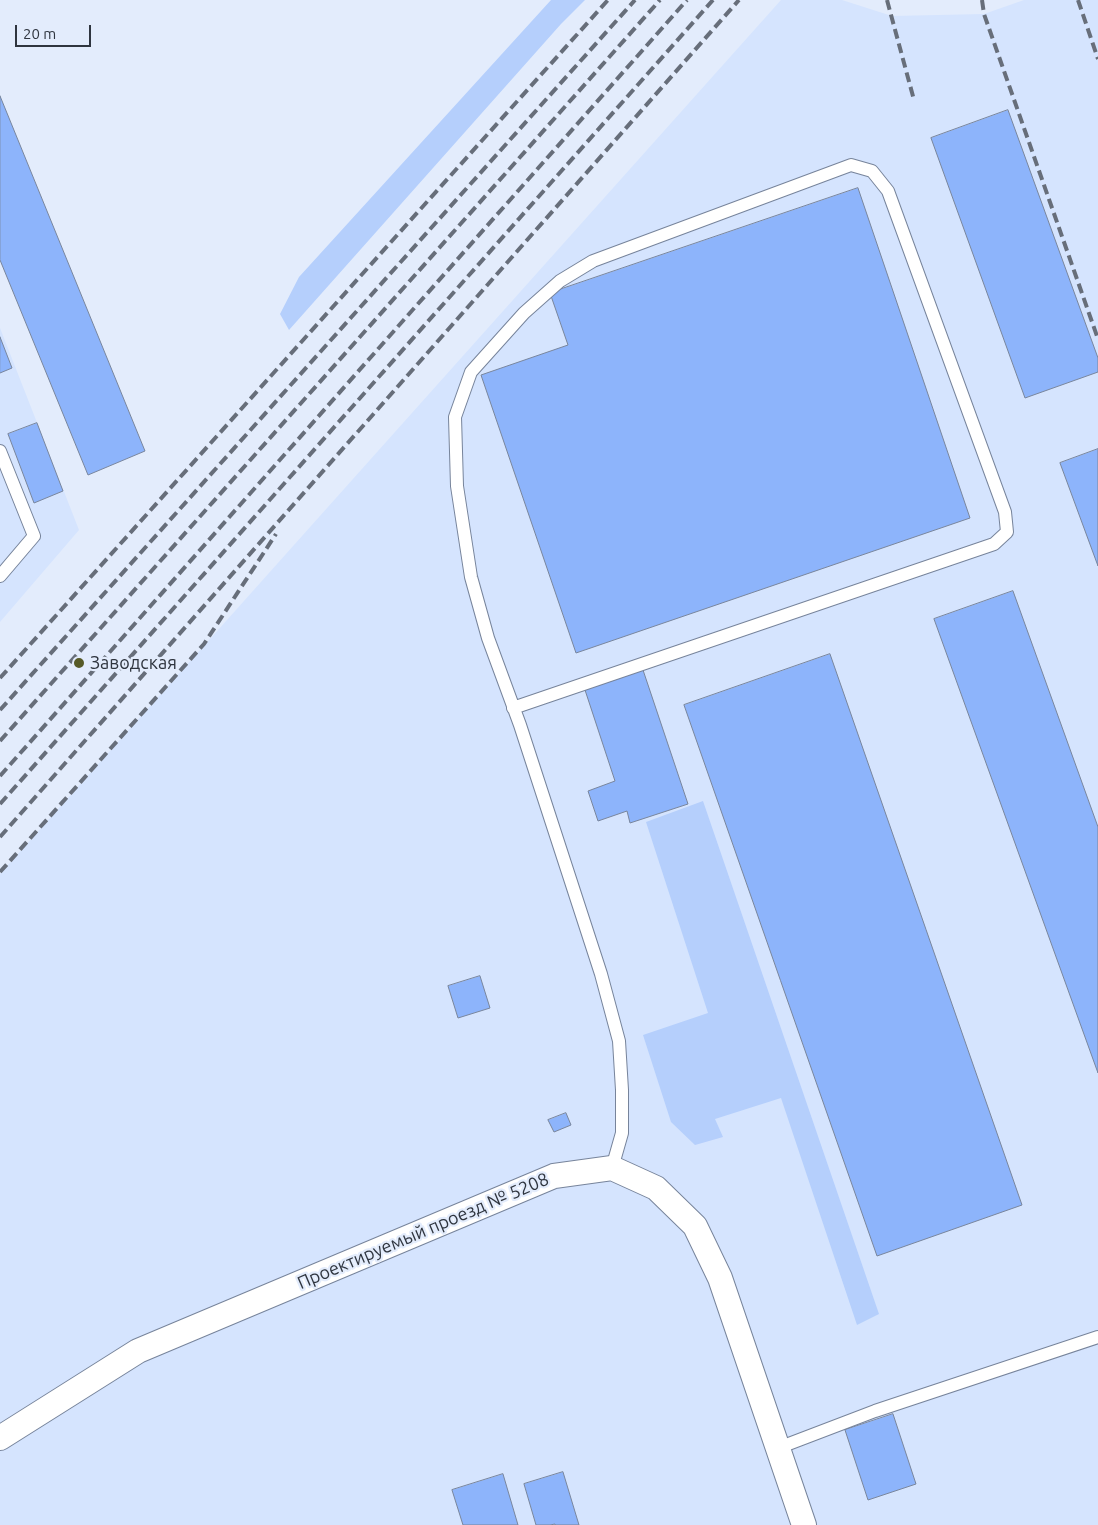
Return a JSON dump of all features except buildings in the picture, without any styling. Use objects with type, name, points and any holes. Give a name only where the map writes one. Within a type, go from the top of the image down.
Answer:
[{"type":"street","name":"Проектируемый проезд № 5208","points":[[0,1438],[138,1351],[554,1176],[612,1168]]},
{"type":"street","points":[[612,1168],[656,1188],[695,1226],[720,1278],[804,1525]]},
{"type":"lane","points":[[513,708],[994,544],[1007,532],[1005,512],[888,191],[872,171],[851,165],[593,261],[560,281],[524,313],[471,372],[455,417],[457,486],[471,578],[488,638],[601,974],[619,1042],[622,1133],[612,1168]]},
{"type":"lane","points":[[0,452],[34,536],[0,576]]},
{"type":"lane","points":[[778,1448],[875,1411],[1098,1338]]},
{"type":"shaded area","points":[[551,0],[585,0],[561,24],[289,330],[280,314],[299,277]]},
{"type":"shaded area","points":[[781,0],[842,0],[892,16],[984,14],[1024,0],[1098,0],[1098,1525],[0,1525],[0,874]]},
{"type":"shaded area","points":[[0,328],[79,530],[0,622]]},
{"type":"shaded area","points":[[703,801],[879,1314],[857,1325],[781,1098],[715,1119],[723,1137],[695,1145],[671,1122],[643,1035],[708,1013],[646,822]]},
{"type":"railway","points":[[0,678],[608,0]]},
{"type":"railway","points":[[0,710],[635,0]]},
{"type":"railway","points":[[0,741],[660,0]]},
{"type":"railway","points":[[0,776],[687,0]]},
{"type":"railway","points":[[0,804],[713,0]]},
{"type":"railway","points":[[0,837],[739,0]]},
{"type":"railway","points":[[887,0],[914,100]]},
{"type":"railway","points":[[982,0],[984,14],[1098,339]]},
{"type":"railway","points":[[1078,0],[1098,59]]},
{"type":"railway","points":[[0,872],[204,644],[276,534]]},
{"type":"place","name":"Заводская","points":[[79,663]]}]
